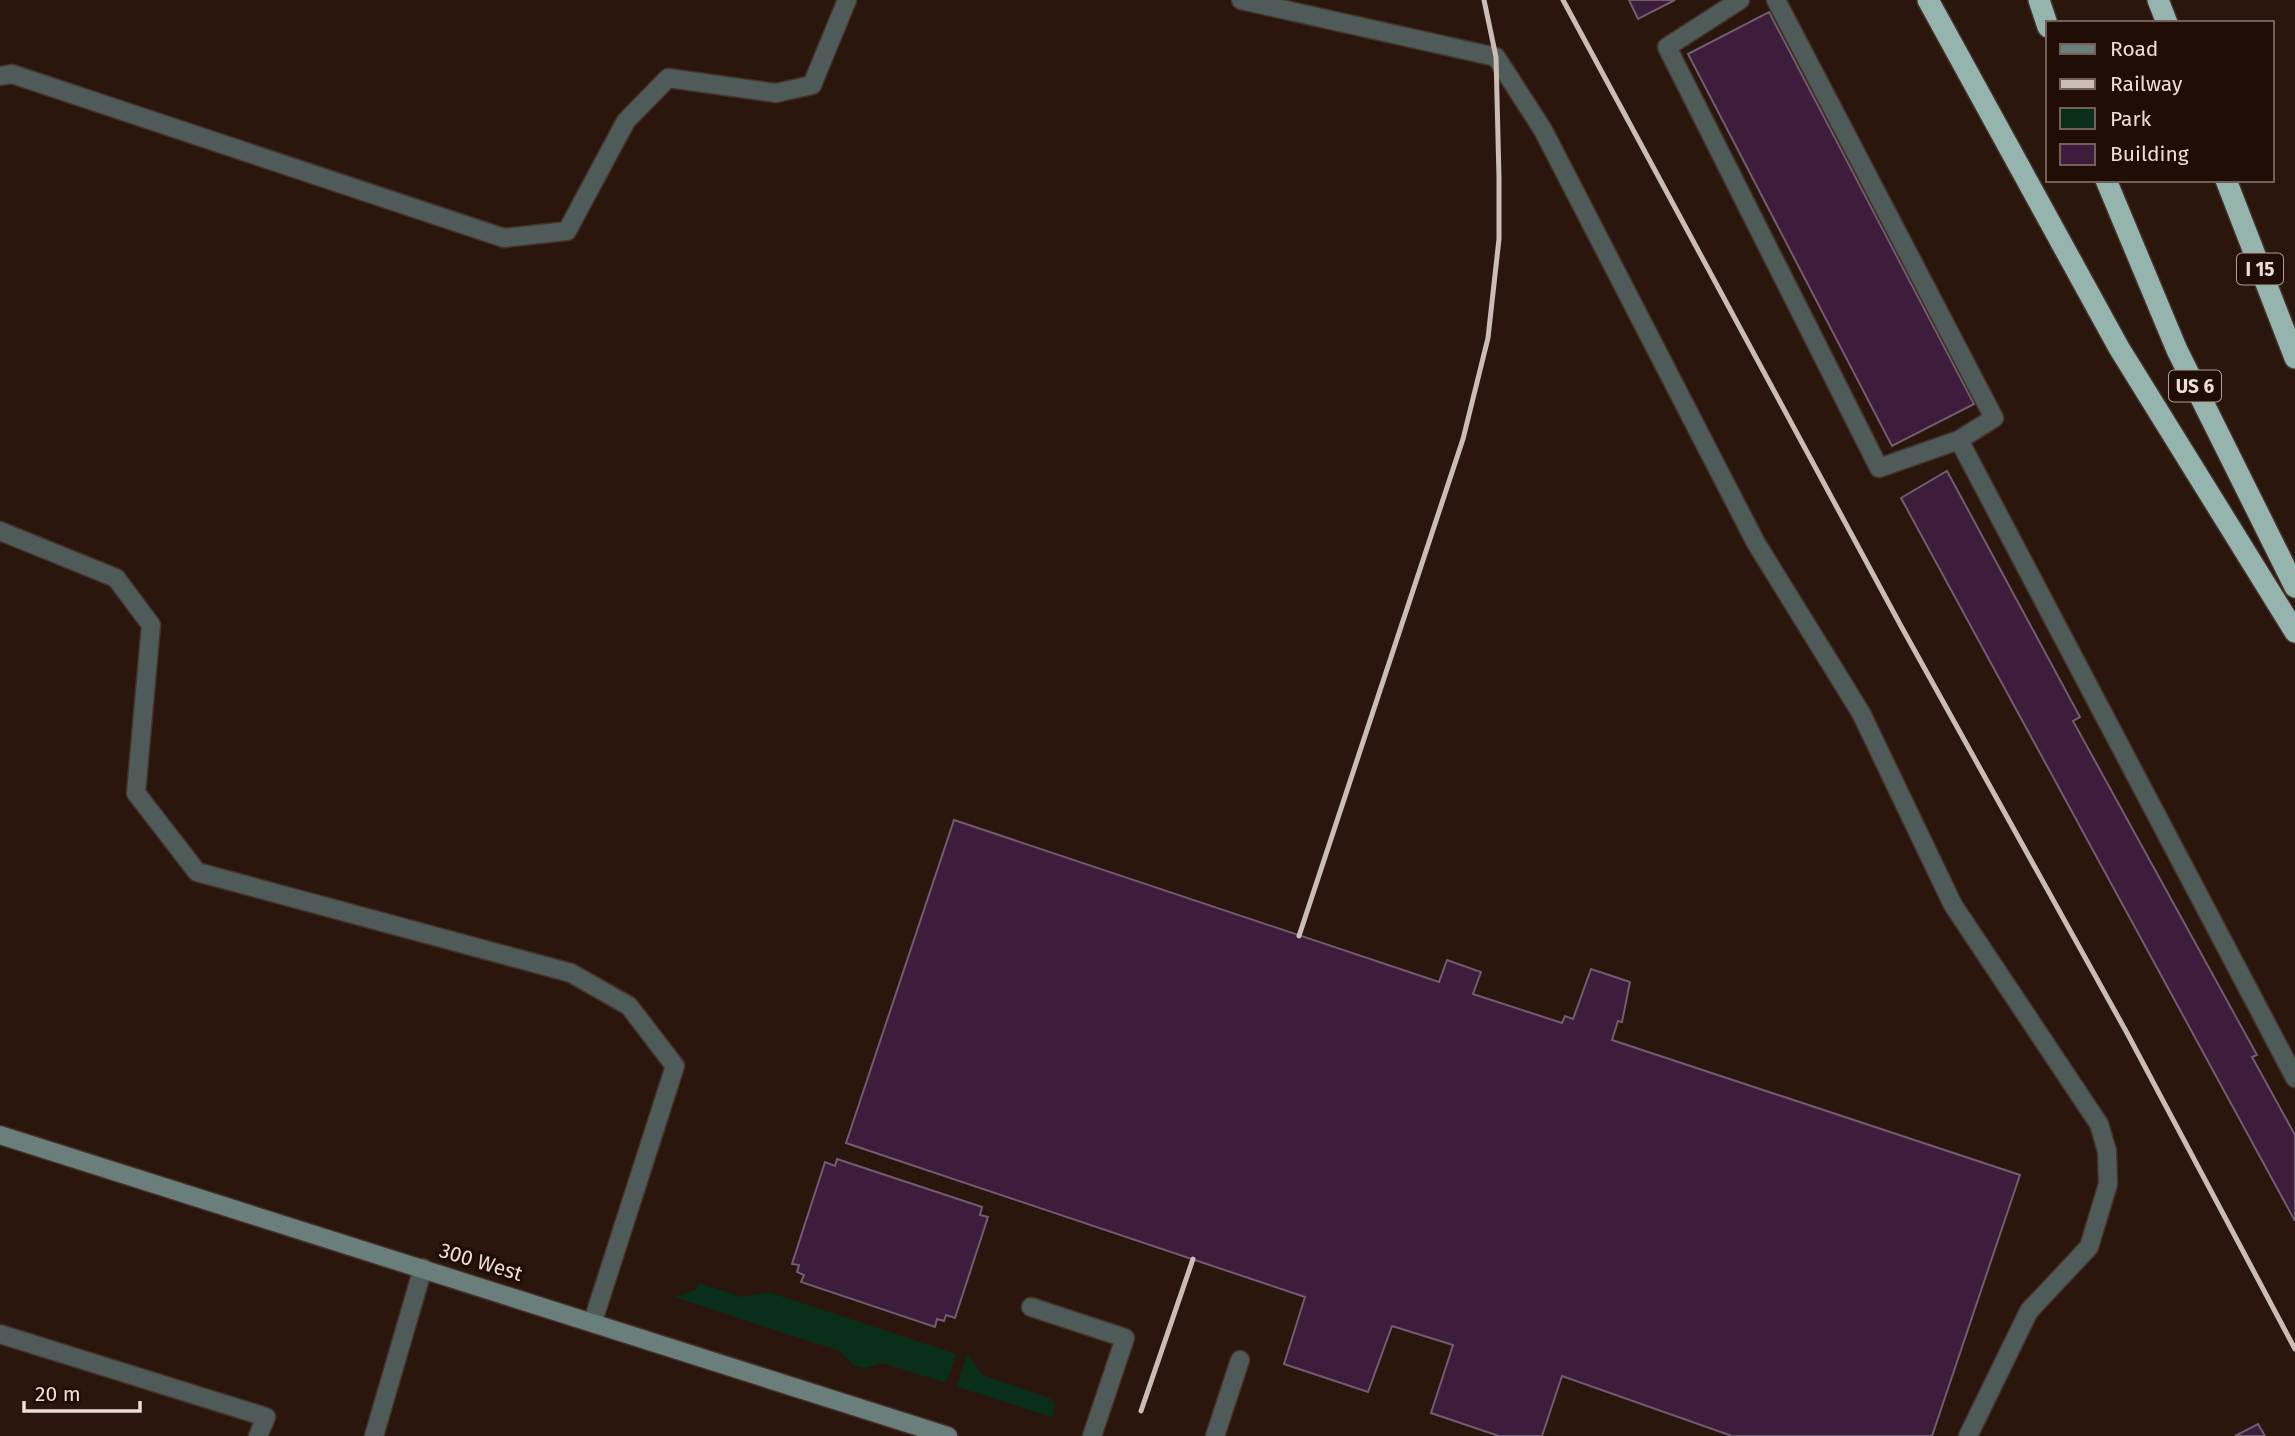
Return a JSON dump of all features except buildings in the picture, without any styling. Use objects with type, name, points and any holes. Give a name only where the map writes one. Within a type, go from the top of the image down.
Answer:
[{"type":"highway","points":[[1928,0],[2119,348],[2295,632]]},
{"type":"highway","points":[[2039,0],[2046,21]]},
{"type":"highway","points":[[2158,0],[2166,21]]},
{"type":"highway","name":"US 6","points":[[2107,182],[2176,350],[2295,587]]},
{"type":"highway","name":"I 15","points":[[2227,182],[2295,358]]},
{"type":"street","name":"300 West","points":[[0,1135],[593,1321],[948,1436]]},
{"type":"lane","points":[[0,76],[12,74],[504,238],[567,232],[626,121],[668,78],[776,93],[813,85],[847,0]]},
{"type":"lane","points":[[1241,0],[1496,57],[1543,130],[1756,543],[1861,713],[1953,905],[2099,1124],[2107,1151],[2108,1184],[2089,1247],[2029,1311],[1968,1436]]},
{"type":"lane","points":[[1740,0],[1667,47],[1879,468],[1959,440],[1994,418],[1776,0]]},
{"type":"lane","points":[[1959,440],[2295,1078]]},
{"type":"lane","points":[[0,531],[116,578],[151,625],[136,793],[197,872],[571,973],[629,1006],[675,1066],[593,1321]]},
{"type":"lane","points":[[374,1436],[423,1268]]},
{"type":"lane","points":[[1031,1307],[1125,1338],[1092,1436]]},
{"type":"lane","points":[[0,1334],[265,1417],[258,1436]]},
{"type":"lane","points":[[1215,1436],[1240,1360]]},
{"type":"green space","points":[[699,1283],[742,1297],[768,1292],[956,1354],[946,1383],[883,1363],[864,1368],[853,1365],[840,1351],[674,1297],[695,1290]]},
{"type":"green space","points":[[967,1354],[983,1375],[1049,1398],[1055,1404],[1052,1417],[957,1387]]},
{"type":"railway","points":[[1299,936],[1463,439],[1488,338],[1499,239],[1499,178],[1496,57],[1484,0]]},
{"type":"railway","points":[[1563,0],[1901,626],[2127,1033],[2295,1349]]},
{"type":"railway","points":[[1141,1411],[1193,1259]]}]
